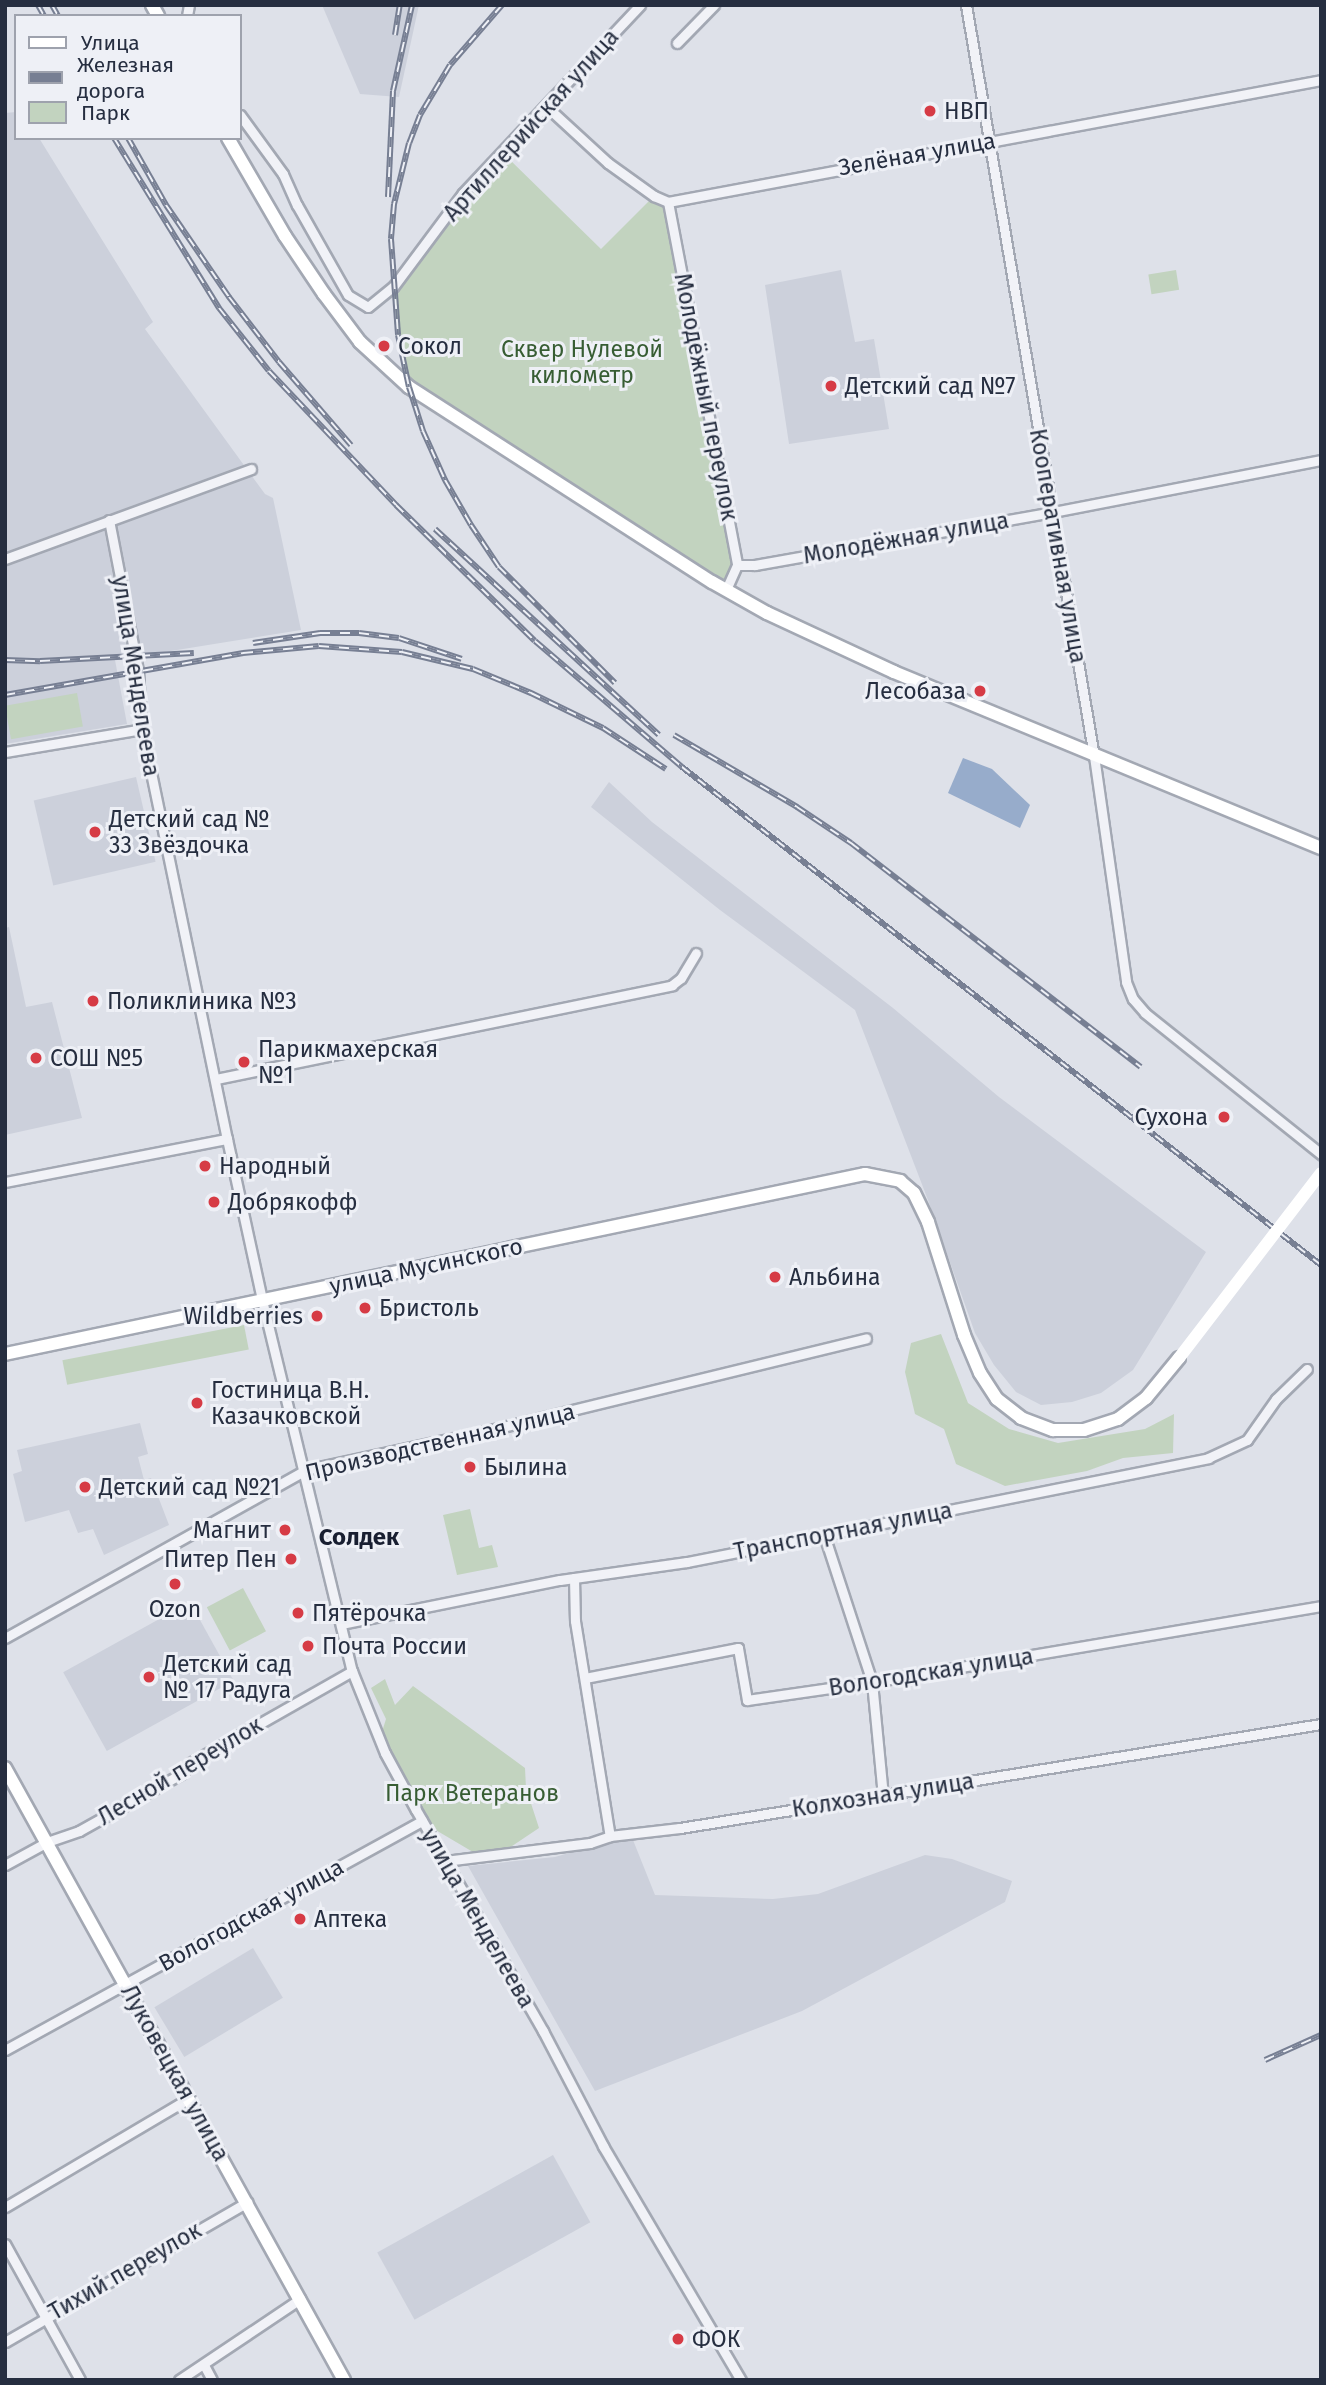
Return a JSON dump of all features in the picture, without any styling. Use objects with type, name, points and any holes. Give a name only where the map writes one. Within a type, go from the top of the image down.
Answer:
[{"type":"street","name":"Артиллерийская улица","points":[[242,118],[283,174],[296,205],[348,295],[368,307],[393,287],[463,194],[640,5]]},
{"type":"street","points":[[677,43],[714,5]]},
{"type":"street","name":"Кооперативная улица","points":[[966,5],[1094,756],[1126,982],[1133,999],[1145,1013],[1321,1154]]},
{"type":"street","name":"Зелёная улица","points":[[668,202],[1321,80]]},
{"type":"street","points":[[546,106],[608,163],[654,196],[668,202]]},
{"type":"street","points":[[229,140],[285,236],[324,294],[381,364],[409,387],[726,590],[894,672],[1321,848]]},
{"type":"street","name":"Молодёжный переулок","points":[[668,202],[737,565]]},
{"type":"street","name":"Молодёжная улица","points":[[737,565],[755,565],[1052,512],[1321,460]]},
{"type":"street","points":[[5,559],[251,469]]},
{"type":"street","name":"улица Менделеева","points":[[109,520],[138,671],[142,729],[227,1139],[262,1300],[352,1671],[385,1753],[422,1821],[543,2031],[604,2146],[741,2380]]},
{"type":"street","points":[[726,590],[737,565]]},
{"type":"street","points":[[5,752],[142,729]]},
{"type":"street","points":[[216,1079],[671,985],[681,978],[696,953]]},
{"type":"street","points":[[5,1182],[227,1139]]},
{"type":"street","name":"улица Мусинского","points":[[5,1354],[846,1176],[885,1175],[900,1181],[914,1193],[928,1222],[964,1335],[980,1373],[997,1399],[1021,1418],[1053,1430],[1084,1430],[1118,1419],[1146,1398],[1321,1173]]},
{"type":"street","name":"Производственная улица","points":[[5,1638],[305,1470],[490,1430],[866,1338]]},
{"type":"street","name":"Транспортная улица","points":[[341,1624],[573,1578],[687,1562],[1208,1458],[1247,1440],[1276,1399],[1307,1368]]},
{"type":"street","points":[[824,1535],[872,1682],[883,1796]]},
{"type":"street","points":[[573,1578],[575,1621],[610,1836]]},
{"type":"street","name":"Вологодская улица","points":[[585,1678],[738,1647],[747,1700],[872,1682],[1321,1606]]},
{"type":"street","name":"Лесной переулок","points":[[5,1865],[47,1842],[79,1831],[149,1792],[181,1774],[192,1762],[352,1671]]},
{"type":"street","name":"Колхозная улица","points":[[444,1861],[577,1845],[610,1836],[883,1796],[1321,1724]]},
{"type":"street","name":"Луковецкая улица","points":[[5,1768],[344,2380]]},
{"type":"street","name":"Вологодская улица","points":[[5,2050],[422,1821]]},
{"type":"street","points":[[5,2207],[189,2098]]},
{"type":"street","name":"Тихий переулок","points":[[5,2342],[247,2202]]},
{"type":"street","points":[[5,2244],[80,2380]]},
{"type":"street","points":[[180,2380],[300,2299]]},
{"type":"street","points":[[204,2365],[212,2380]]},
{"type":"shaded area","points":[[322,5],[419,5],[399,97],[360,94]]},
{"type":"shaded area","points":[[14,112],[14,140],[40,140],[153,322],[145,329],[265,494],[273,498],[301,630],[115,660],[127,724],[5,744],[5,113]]},
{"type":"shaded area","name":"Детский сад №7","points":[[841,270],[855,342],[874,339],[889,429],[789,444],[765,285]]},
{"type":"shaded area","name":"Детский сад № 33 Звёздочка","points":[[136,777],[156,862],[53,885],[34,801]]},
{"type":"shaded area","points":[[609,782],[652,822],[893,1008],[999,1097],[1206,1252],[1133,1370],[1101,1393],[1072,1402],[1041,1405],[1016,1392],[994,1365],[975,1333],[928,1200],[855,1010],[720,910],[591,807]]},
{"type":"shaded area","name":"СОШ №5","points":[[9,927],[26,1007],[52,1002],[82,1118],[5,1135],[5,928]]},
{"type":"shaded area","name":"Детский сад №21","points":[[140,1423],[148,1454],[138,1457],[144,1480],[151,1478],[169,1525],[104,1555],[93,1529],[78,1533],[69,1510],[25,1522],[13,1474],[22,1471],[17,1450]]},
{"type":"shaded area","name":"Детский сад № 17 Радуга","points":[[190,1602],[234,1681],[107,1751],[63,1672]]},
{"type":"shaded area","points":[[631,1835],[655,1895],[773,1899],[818,1894],[925,1855],[952,1859],[1012,1881],[1005,1902],[802,2011],[595,2091],[468,1866],[555,1857]]},
{"type":"shaded area","points":[[253,1948],[283,1998],[184,2057],[154,2007]]},
{"type":"shaded area","points":[[553,2155],[590,2222],[415,2320],[377,2252]]},
{"type":"green space","name":"Сквер Нулевой километр","points":[[502,152],[601,249],[654,196],[668,202],[737,565],[726,590],[409,387],[398,335],[393,287],[463,193]]},
{"type":"green space","points":[[1176,270],[1179,290],[1151,294],[1148,274]]},
{"type":"green space","points":[[77,693],[83,726],[11,739],[5,706]]},
{"type":"green space","points":[[244,1325],[249,1350],[67,1385],[62,1360]]},
{"type":"green space","points":[[941,1334],[968,1403],[1009,1429],[1058,1443],[1145,1429],[1174,1414],[1173,1453],[1123,1458],[1087,1471],[1005,1486],[956,1464],[944,1429],[915,1414],[905,1372],[911,1343]]},
{"type":"green space","points":[[470,1509],[479,1548],[492,1545],[498,1567],[457,1575],[443,1515]]},
{"type":"green space","points":[[243,1588],[266,1631],[230,1651],[207,1607]]},
{"type":"green space","name":"Парк Ветеранов","points":[[385,1679],[395,1705],[413,1686],[525,1768],[526,1788],[539,1828],[503,1852],[478,1855],[434,1829],[381,1735],[386,1719],[371,1688]]},
{"type":"water","points":[[963,758],[992,769],[1030,805],[1020,828],[948,793]]},
{"type":"railway","points":[[38,5],[43,14]]},
{"type":"railway","points":[[52,5],[57,14]]},
{"type":"railway","points":[[395,35],[400,5]]},
{"type":"railway","points":[[388,197],[393,91],[412,5]]},
{"type":"railway","points":[[502,5],[450,65],[420,115],[409,143],[394,204],[391,239],[398,335],[409,387],[423,431],[445,480],[471,525],[499,567],[615,683]]},
{"type":"railway","points":[[115,140],[219,308],[269,371],[396,505],[535,641],[682,767],[1321,1265]]},
{"type":"railway","points":[[129,140],[166,205],[229,297],[279,362],[351,445]]},
{"type":"railway","points":[[435,529],[659,735]]},
{"type":"railway","points":[[253,643],[320,633],[359,633],[399,638],[462,659]]},
{"type":"railway","points":[[5,695],[243,653],[319,646],[402,652],[473,669],[531,693],[603,728],[666,769]]},
{"type":"railway","points":[[5,660],[40,661],[194,653]]},
{"type":"railway","points":[[674,735],[797,807],[851,843],[1141,1067]]},
{"type":"railway","points":[[1265,2060],[1321,2035]]},
{"type":"place","name":"НВП","points":[[930,111]]},
{"type":"place","name":"Сокол","points":[[384,346]]},
{"type":"place","name":"Детский сад №7","points":[[831,386]]},
{"type":"place","name":"Лесобаза","points":[[980,691]]},
{"type":"place","name":"Детский сад № 33 Звёздочка","points":[[95,832]]},
{"type":"place","name":"Поликлиника №3","points":[[93,1001]]},
{"type":"place","name":"СОШ №5","points":[[36,1058]]},
{"type":"place","name":"Парикмахерская №1","points":[[244,1062]]},
{"type":"place","name":"Сухона","points":[[1224,1117]]},
{"type":"place","name":"Народный","points":[[205,1166]]},
{"type":"place","name":"Добрякофф","points":[[214,1202]]},
{"type":"place","name":"Альбина","points":[[775,1277]]},
{"type":"place","name":"Бристоль","points":[[365,1308]]},
{"type":"place","name":"Wildberries","points":[[317,1316]]},
{"type":"place","name":"Гостиница В.Н. Казачковской","points":[[197,1403]]},
{"type":"place","name":"Былина","points":[[470,1467]]},
{"type":"place","name":"Детский сад №21","points":[[85,1487]]},
{"type":"place","name":"Магнит","points":[[285,1530]]},
{"type":"place","name":"Питер Пен","points":[[291,1559]]},
{"type":"place","name":"Ozon","points":[[175,1584]]},
{"type":"place","name":"Пятёрочка","points":[[298,1613]]},
{"type":"place","name":"Почта России","points":[[308,1646]]},
{"type":"place","name":"Детский сад № 17 Радуга","points":[[149,1677]]},
{"type":"place","name":"Аптека","points":[[300,1919]]},
{"type":"place","name":"ФОК","points":[[678,2339]]},
{"type":"district","name":"Солдек","points":[[359,1538]]}]
